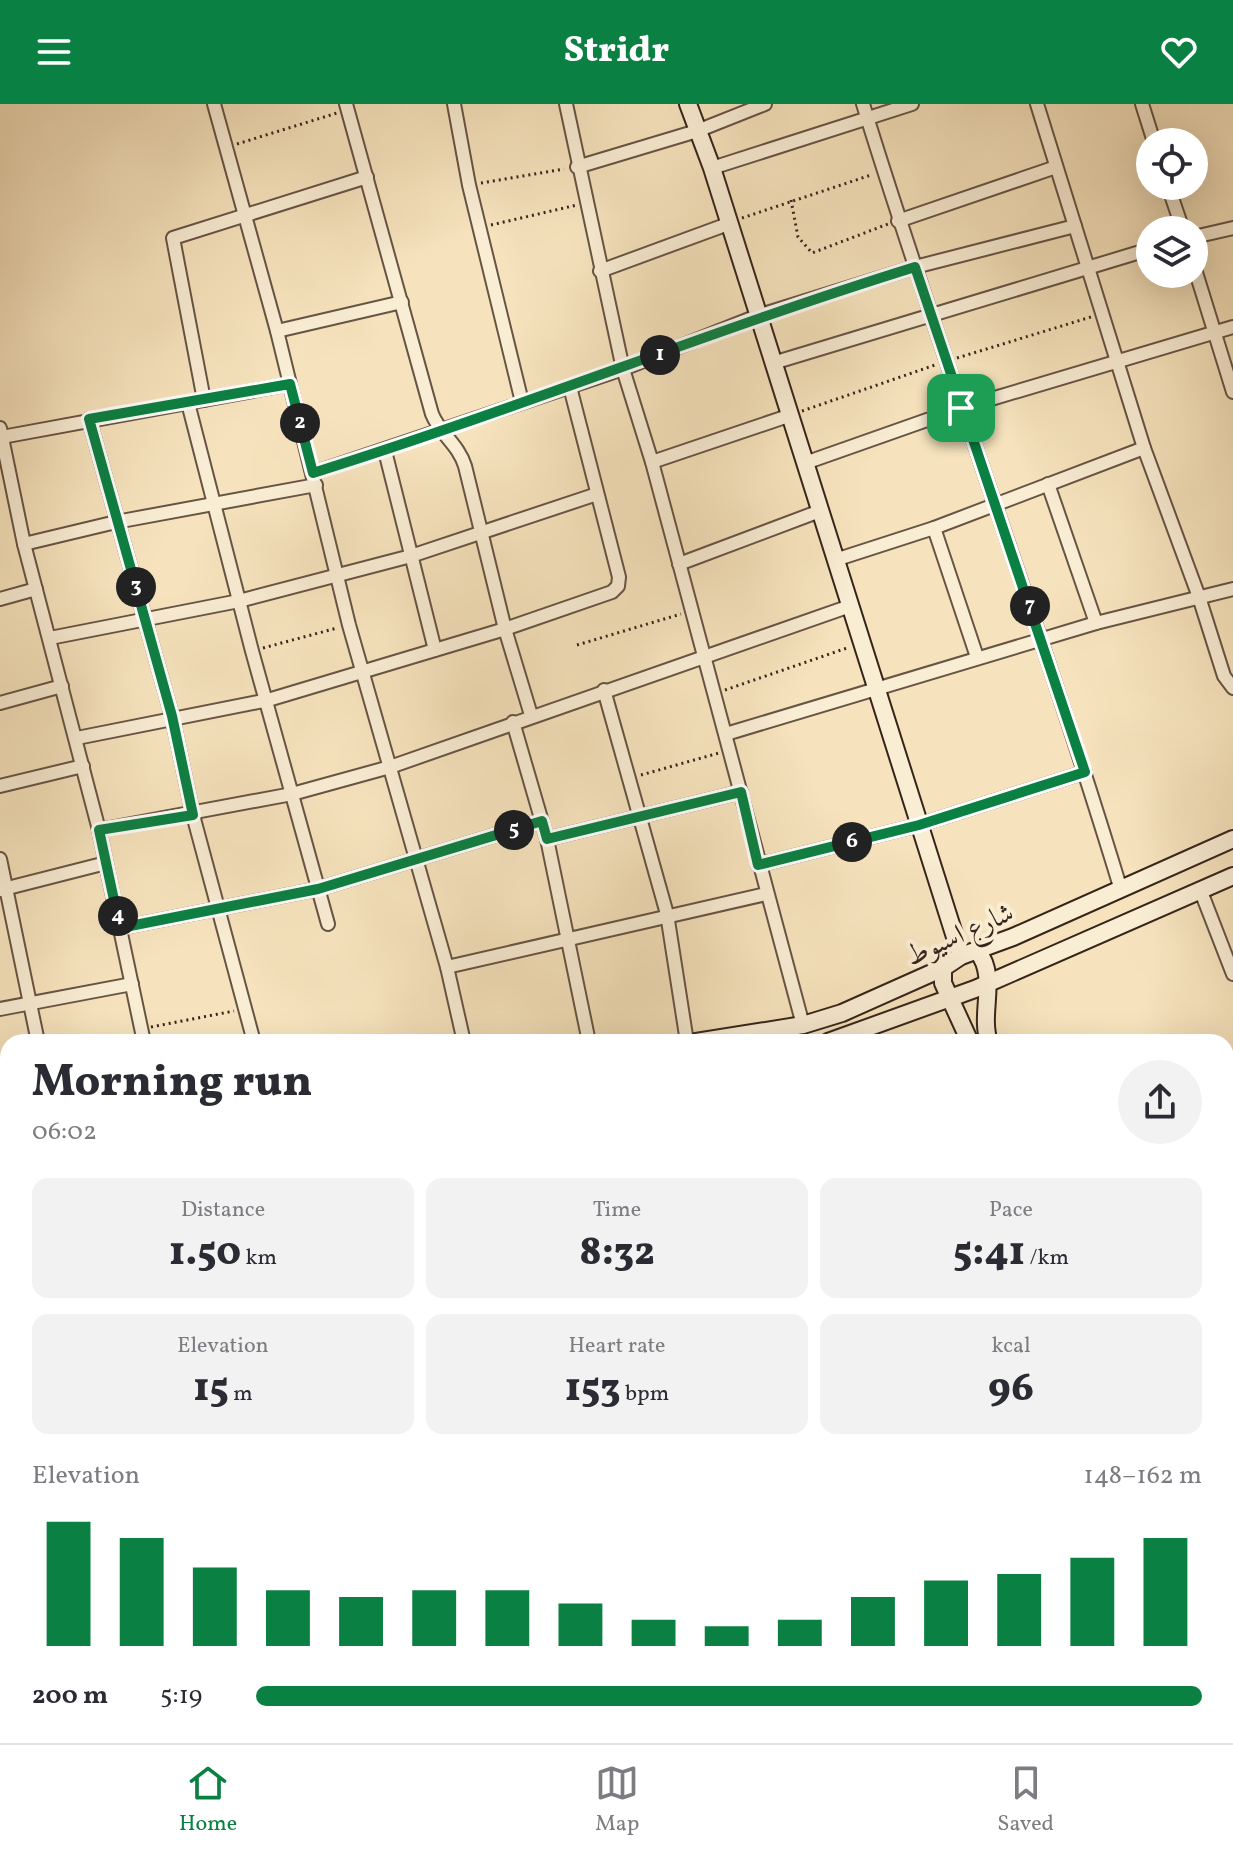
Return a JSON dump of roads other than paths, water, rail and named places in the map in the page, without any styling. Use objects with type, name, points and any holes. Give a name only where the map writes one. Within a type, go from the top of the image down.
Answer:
[{"type":"street","points":[[214,104],[277,331],[349,625],[447,967],[462,1034]]},
{"type":"street","points":[[454,104],[469,185],[522,402]]},
{"type":"street","points":[[566,104],[584,203],[623,369],[652,462],[803,1025]]},
{"type":"street","points":[[688,104],[712,168],[919,825],[970,954],[984,960],[987,1034]]},
{"type":"street","points":[[577,167],[697,131],[765,104]]},
{"type":"street","points":[[863,104],[898,221],[1041,639],[1121,890]]},
{"type":"street","points":[[712,168],[912,104]]},
{"type":"street","points":[[1037,104],[1115,362],[1224,676],[1233,688]]},
{"type":"street","points":[[1142,104],[1150,128]]},
{"type":"street","points":[[347,107],[432,414],[439,429],[451,438],[462,456],[505,629],[531,715]]},
{"type":"street","points":[[898,221],[1056,167]]},
{"type":"street","points":[[204,400],[173,238],[367,177]]},
{"type":"street","points":[[600,271],[728,224]]},
{"type":"street","points":[[24,544],[116,522],[214,506],[314,479],[439,429],[623,369],[757,316],[915,267],[1075,226]]},
{"type":"street","points":[[1208,234],[1233,228]]},
{"type":"street","points":[[773,363],[1136,253]]},
{"type":"street","points":[[1200,288],[1233,392]]},
{"type":"street","points":[[277,331],[402,302]]},
{"type":"street","points":[[805,463],[961,408],[1233,327]]},
{"type":"street","points":[[143,1034],[77,738],[24,544],[6,495],[1,433],[290,384]]},
{"type":"street","points":[[77,738],[172,716],[268,700],[364,674],[612,592],[618,586],[570,387]]},
{"type":"street","points":[[188,403],[252,651],[328,924]]},
{"type":"street","points":[[652,462],[791,415]]},
{"type":"street","points":[[89,419],[172,716],[193,815],[252,1034]]},
{"type":"street","points":[[835,560],[934,528],[1144,448]]},
{"type":"street","points":[[385,451],[435,650]]},
{"type":"street","points":[[1048,484],[1096,623]]},
{"type":"street","points":[[50,638],[239,601],[411,556],[597,494]]},
{"type":"street","points":[[679,564],[820,511]]},
{"type":"street","points":[[934,528],[977,657]]},
{"type":"street","points":[[0,599],[36,589]]},
{"type":"street","points":[[726,734],[977,657],[1233,589]]},
{"type":"street","points":[[99,830],[193,815],[292,794],[390,767],[531,715],[850,606]]},
{"type":"street","points":[[0,703],[62,686]]},
{"type":"street","points":[[604,690],[667,914],[686,1034]]},
{"type":"street","points":[[513,722],[547,839],[588,1034]]},
{"type":"street","points":[[0,786],[83,766]]},
{"type":"street","points":[[758,865],[919,825],[1085,772]]},
{"type":"street","points":[[547,839],[741,792]]},
{"type":"street","points":[[120,928],[318,889],[542,821]]},
{"type":"street","name":"شارع اسيوط","points":[[746,1034],[803,1025],[882,997],[970,954],[1233,839]]},
{"type":"street","points":[[0,859],[3,889],[36,1034]]},
{"type":"street","points":[[3,889],[106,863]]},
{"type":"street","name":"شارع اسيوط","points":[[850,1034],[950,997],[1233,876]]},
{"type":"street","points":[[1200,889],[1233,974]]},
{"type":"street","points":[[447,967],[667,914],[766,894]]},
{"type":"street","points":[[943,968],[943,983],[967,1034]]},
{"type":"street","points":[[0,1009],[132,984]]}]
